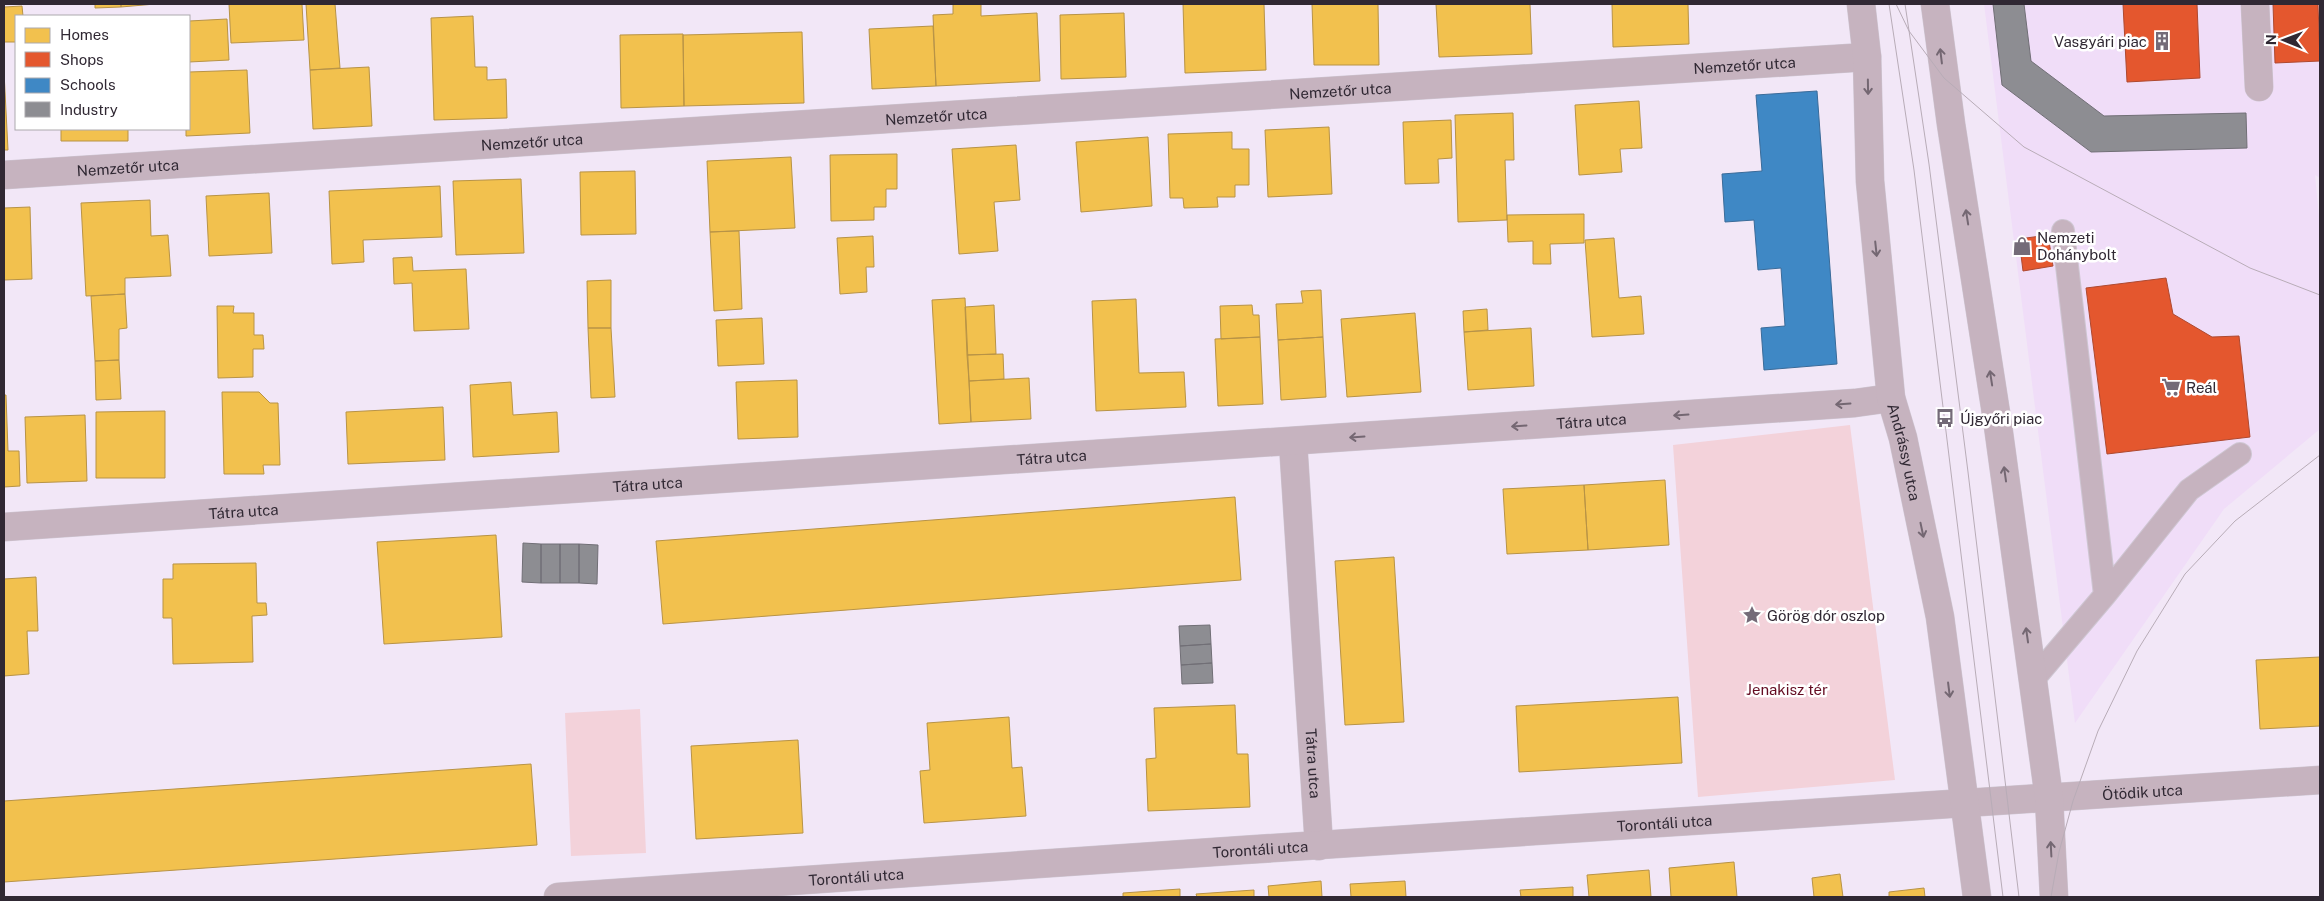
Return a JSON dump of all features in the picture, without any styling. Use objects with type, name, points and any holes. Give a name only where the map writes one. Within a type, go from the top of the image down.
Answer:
[{"type":"street","name":"Andrássy utca","points":[[1861,4],[1867,57],[1870,180],[1891,398],[1903,438],[1940,617],[1963,803],[1977,897]]},
{"type":"street","points":[[1935,4],[1951,124],[1997,416],[2049,798],[2054,897]]},
{"type":"street","points":[[2255,4],[2259,87]]},
{"type":"street","name":"Nemzetőr utca","points":[[4,175],[1867,57]]},
{"type":"street","name":"Tátra utca","points":[[4,527],[1293,442],[1855,403],[1891,398]]},
{"type":"street","name":"Tátra utca","points":[[1293,442],[1319,846]]},
{"type":"street","name":"Ötödik utca","points":[[1963,803],[2320,780]]},
{"type":"street","name":"Torontáli utca","points":[[558,897],[1963,803]]},
{"type":"lane","points":[[2063,230],[2105,596]]},
{"type":"lane","points":[[2033,680],[2105,596],[2189,490],[2240,454]]},
{"type":"shaded area","points":[[1984,4],[2320,4],[2320,178],[2315,175],[2320,227],[2320,429],[2224,509],[2075,723]]},
{"type":"green space","name":"Jenakisz tér","points":[[1850,425],[1895,780],[1698,797],[1673,445]]},
{"type":"green space","points":[[640,709],[646,853],[571,856],[565,713]]},
{"type":"building: Homes","points":[[95,4],[121,4],[121,7],[95,8]]},
{"type":"building: Homes","points":[[121,4],[155,4],[121,7]]},
{"type":"building: Homes","points":[[229,4],[302,4],[304,40],[231,43]]},
{"type":"building: Homes","points":[[306,4],[335,4],[340,68],[310,70]]},
{"type":"building: Homes","points":[[953,4],[981,4],[981,16],[1037,13],[1040,81],[936,86],[933,15],[953,14]]},
{"type":"building: Homes","points":[[1183,4],[1264,4],[1266,70],[1185,73]]},
{"type":"building: Homes","points":[[1312,4],[1378,4],[1379,65],[1314,65]]},
{"type":"building: Homes","points":[[1436,4],[1530,4],[1532,54],[1439,57]]},
{"type":"building: Homes","points":[[1612,4],[1688,4],[1689,44],[1613,47]]},
{"type":"building: Homes","points":[[22,6],[23,15],[15,15],[15,42],[4,42],[4,7]]},
{"type":"building: Homes","points":[[1124,13],[1126,77],[1061,79],[1060,15]]},
{"type":"building: Homes","points":[[473,16],[475,67],[487,67],[487,80],[506,79],[507,118],[434,120],[431,18]]},
{"type":"building: Homes","points":[[227,19],[229,60],[190,62],[190,21]]},
{"type":"building: Homes","points":[[933,26],[936,86],[872,89],[869,29]]},
{"type":"building: Homes","points":[[802,32],[804,103],[684,106],[683,35]]},
{"type":"building: Homes","points":[[683,34],[684,106],[621,108],[620,35]]},
{"type":"building: Homes","points":[[369,67],[372,126],[313,129],[310,70]]},
{"type":"building: Homes","points":[[247,70],[250,133],[186,136],[186,130],[190,130],[190,72]]},
{"type":"building: Homes","points":[[4,72],[8,150],[4,150]]},
{"type":"building: Homes","points":[[1639,101],[1642,148],[1620,149],[1622,172],[1579,175],[1575,105]]},
{"type":"building: Homes","points":[[1513,113],[1514,160],[1505,160],[1507,220],[1458,222],[1455,115]]},
{"type":"building: Homes","points":[[1451,120],[1452,158],[1438,159],[1439,183],[1405,184],[1403,122]]},
{"type":"building: Homes","points":[[1329,127],[1332,194],[1268,197],[1265,130]]},
{"type":"building: Homes","points":[[61,130],[128,130],[128,141],[61,141]]},
{"type":"building: Homes","points":[[1232,132],[1232,149],[1249,149],[1249,185],[1235,185],[1235,197],[1217,197],[1218,207],[1184,208],[1183,198],[1170,198],[1168,134]]},
{"type":"building: Homes","points":[[1148,137],[1152,206],[1081,212],[1076,142]]},
{"type":"building: Homes","points":[[1016,145],[1020,200],[994,202],[998,251],[959,254],[952,149]]},
{"type":"building: Homes","points":[[897,154],[897,189],[886,189],[886,207],[874,207],[874,220],[831,221],[830,155]]},
{"type":"building: Homes","points":[[791,157],[795,228],[710,232],[707,161]]},
{"type":"building: Homes","points":[[635,171],[636,234],[581,235],[580,172]]},
{"type":"building: Homes","points":[[521,179],[524,253],[456,255],[453,181]]},
{"type":"building: Homes","points":[[440,186],[442,237],[363,240],[364,262],[332,264],[329,191]]},
{"type":"building: Homes","points":[[269,193],[272,253],[209,256],[206,196]]},
{"type":"building: Homes","points":[[150,200],[151,236],[168,235],[171,276],[125,278],[125,294],[86,296],[81,203]]},
{"type":"building: Homes","points":[[30,207],[32,279],[4,280],[4,208]]},
{"type":"building: Homes","points":[[1584,214],[1584,243],[1550,244],[1551,264],[1533,264],[1533,241],[1508,242],[1507,215]]},
{"type":"building: Homes","points":[[739,231],[742,309],[714,311],[710,232]]},
{"type":"building: Homes","points":[[873,236],[874,267],[866,267],[867,292],[840,294],[837,238]]},
{"type":"building: Homes","points":[[1614,238],[1619,298],[1641,296],[1644,334],[1592,337],[1585,240]]},
{"type":"building: Homes","points":[[412,257],[413,271],[466,269],[469,329],[414,331],[412,283],[394,284],[393,258]]},
{"type":"building: Homes","points":[[611,280],[611,328],[588,328],[587,281]]},
{"type":"building: Homes","points":[[1321,290],[1323,337],[1278,340],[1276,304],[1303,303],[1301,291]]},
{"type":"building: Homes","points":[[125,294],[127,328],[119,329],[119,360],[95,361],[91,296]]},
{"type":"building: Homes","points":[[965,298],[971,422],[939,424],[932,300]]},
{"type":"building: Homes","points":[[1136,299],[1139,373],[1184,372],[1186,407],[1096,411],[1092,301]]},
{"type":"building: Homes","points":[[994,305],[996,354],[967,355],[965,307]]},
{"type":"building: Homes","points":[[1252,305],[1253,315],[1259,315],[1260,337],[1221,339],[1220,306]]},
{"type":"building: Homes","points":[[217,306],[234,306],[233,313],[254,313],[254,335],[263,335],[264,349],[253,349],[253,377],[218,378]]},
{"type":"building: Homes","points":[[1487,309],[1488,330],[1464,332],[1463,311]]},
{"type":"building: Homes","points":[[1415,313],[1421,392],[1347,397],[1341,319]]},
{"type":"building: Homes","points":[[762,318],[764,364],[718,366],[716,320]]},
{"type":"building: Homes","points":[[588,328],[611,328],[615,397],[591,398]]},
{"type":"building: Homes","points":[[1531,328],[1534,386],[1468,390],[1464,332]]},
{"type":"building: Homes","points":[[1260,337],[1263,404],[1218,406],[1215,339]]},
{"type":"building: Homes","points":[[1323,337],[1326,397],[1281,400],[1278,340]]},
{"type":"building: Homes","points":[[1003,354],[1004,379],[969,381],[967,355]]},
{"type":"building: Homes","points":[[119,360],[121,399],[96,400],[95,361]]},
{"type":"building: Homes","points":[[1029,378],[1031,419],[971,422],[969,381]]},
{"type":"building: Homes","points":[[797,380],[798,437],[738,439],[736,382]]},
{"type":"building: Homes","points":[[511,382],[513,415],[557,412],[559,452],[473,457],[470,385]]},
{"type":"building: Homes","points":[[222,392],[259,392],[270,403],[278,403],[280,465],[263,465],[264,474],[224,474]]},
{"type":"building: Homes","points":[[4,395],[6,395],[8,451],[19,451],[20,486],[4,487]]},
{"type":"building: Homes","points":[[443,407],[445,460],[348,464],[346,412]]},
{"type":"building: Homes","points":[[165,411],[165,478],[96,478],[96,412]]},
{"type":"building: Homes","points":[[85,415],[87,481],[27,483],[25,417]]},
{"type":"building: Homes","points":[[1665,480],[1669,545],[1588,550],[1584,485]]},
{"type":"building: Homes","points":[[1584,485],[1588,550],[1507,554],[1503,489]]},
{"type":"building: Homes","points":[[1235,497],[1241,580],[663,624],[656,541]]},
{"type":"building: Homes","points":[[496,535],[502,637],[384,644],[377,542]]},
{"type":"building: Homes","points":[[1394,557],[1404,722],[1345,725],[1335,561]]},
{"type":"building: Homes","points":[[256,563],[257,603],[266,603],[267,615],[252,616],[253,662],[173,664],[172,618],[163,618],[163,579],[173,579],[173,564]]},
{"type":"building: Homes","points":[[36,577],[38,631],[27,631],[29,674],[4,676],[4,579]]},
{"type":"building: Homes","points":[[2320,657],[2320,726],[2260,729],[2256,660]]},
{"type":"building: Homes","points":[[1678,697],[1682,763],[1519,772],[1516,706]]},
{"type":"building: Homes","points":[[1235,705],[1237,754],[1248,754],[1250,807],[1148,811],[1146,759],[1156,758],[1154,708]]},
{"type":"building: Homes","points":[[1009,717],[1012,768],[1022,767],[1026,816],[924,823],[920,771],[930,770],[927,723]]},
{"type":"building: Homes","points":[[798,740],[803,833],[696,839],[691,746]]},
{"type":"building: Homes","points":[[531,764],[537,845],[4,882],[4,801]]},
{"type":"building: Homes","points":[[1734,862],[1737,897],[1671,897],[1669,868]]},
{"type":"building: Homes","points":[[1649,870],[1651,897],[1589,897],[1587,875]]},
{"type":"building: Homes","points":[[1840,874],[1843,897],[1814,897],[1812,878]]},
{"type":"building: Homes","points":[[1321,881],[1322,897],[1269,897],[1268,886]]},
{"type":"building: Homes","points":[[1405,881],[1406,897],[1351,897],[1350,884]]},
{"type":"building: Homes","points":[[1573,887],[1573,897],[1521,897],[1520,890]]},
{"type":"building: Homes","points":[[1924,888],[1925,897],[1889,897],[1889,892]]},
{"type":"building: Homes","points":[[1180,889],[1180,897],[1123,897],[1123,893]]},
{"type":"building: Homes","points":[[1254,890],[1254,897],[1197,897],[1196,894]]},
{"type":"building: Shops","name":"Vasgyári piac","points":[[2123,4],[2197,4],[2200,78],[2127,82]]},
{"type":"building: Shops","points":[[2273,4],[2318,4],[2320,61],[2275,63]]},
{"type":"building: Shops","points":[[2048,235],[2053,266],[2023,271],[2019,239]]},
{"type":"building: Shops","name":"Reál","points":[[2166,278],[2173,314],[2212,337],[2239,336],[2250,437],[2107,454],[2086,288]]},
{"type":"building: Schools","points":[[1817,91],[1837,364],[1764,370],[1761,328],[1785,326],[1781,268],[1758,270],[1754,220],[1725,222],[1722,174],[1762,171],[1756,95]]},
{"type":"building: Industry","points":[[1993,4],[2024,4],[2031,61],[2104,116],[2246,113],[2247,148],[2091,152],[2002,85]]},
{"type":"building: Industry","points":[[523,543],[541,544],[541,583],[522,582]]},
{"type":"building: Industry","points":[[541,544],[560,544],[560,583],[541,583]]},
{"type":"building: Industry","points":[[560,544],[579,544],[579,583],[560,583]]},
{"type":"building: Industry","points":[[579,544],[598,545],[597,584],[579,583]]},
{"type":"building: Industry","points":[[1210,625],[1211,644],[1180,646],[1179,626]]},
{"type":"building: Industry","points":[[1211,644],[1212,663],[1181,665],[1180,646]]},
{"type":"building: Industry","points":[[1212,663],[1213,683],[1182,684],[1181,665]]},
{"type":"tram line","points":[[1889,4],[1914,170],[2003,897]]},
{"type":"tram line","points":[[1896,4],[1909,31],[1944,78],[2024,147],[2250,268],[2320,295]]},
{"type":"tram line","points":[[1905,4],[1929,164],[2019,897]]},
{"type":"tram line","points":[[2051,897],[2059,852],[2073,801],[2098,731],[2137,651],[2185,574],[2235,521],[2320,455]]},
{"type":"place","name":"Vasgyári piac","points":[[2162,41]]},
{"type":"place","name":"Nemzeti Dohánybolt","points":[[2022,246]]},
{"type":"place","name":"Reál","points":[[2171,387]]},
{"type":"place","name":"Újgyőri piac","points":[[1945,418]]},
{"type":"place","name":"Görög dór oszlop","points":[[1752,615]]}]
